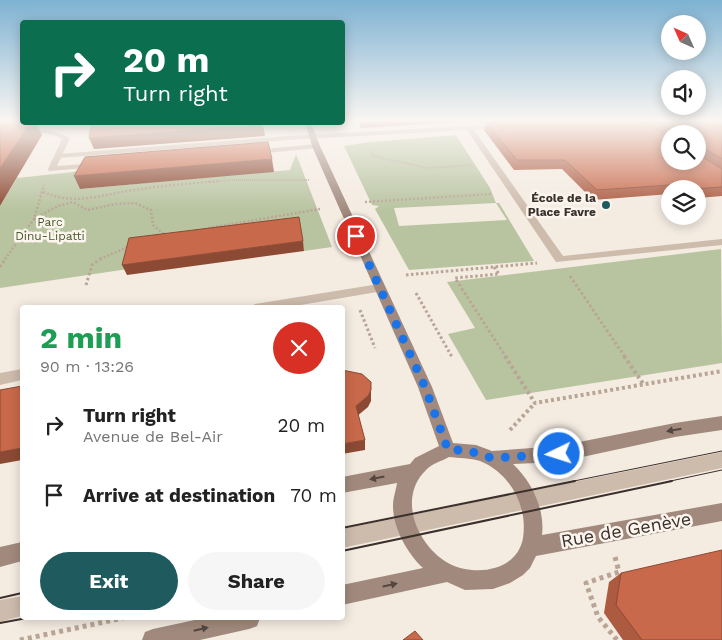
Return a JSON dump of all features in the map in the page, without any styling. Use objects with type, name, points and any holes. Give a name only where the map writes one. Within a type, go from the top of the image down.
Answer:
[{"type":"main road","points":[[318,151],[425,387],[448,450]]},
{"type":"main road","points":[[492,458],[559,454],[722,422]]},
{"type":"main road","points":[[448,450],[466,450],[492,458],[506,468],[520,484],[528,500],[534,522],[531,547],[522,563],[506,576],[482,582],[464,580],[445,573],[422,555],[405,526],[401,505],[404,487],[411,472],[424,458],[448,450]]},
{"type":"main road","points":[[345,484],[411,472]]},
{"type":"main road","name":"Rue de Genève","points":[[531,547],[722,512]]},
{"type":"main road","points":[[0,557],[20,552]]},
{"type":"main road","points":[[345,594],[445,573]]},
{"type":"main road","points":[[153,640],[240,620]]},
{"type":"street","points":[[60,151],[52,169],[102,165]]},
{"type":"street","points":[[58,156],[152,151]]},
{"type":"street","points":[[240,153],[254,151]]},
{"type":"street","points":[[485,151],[560,260],[722,242]]},
{"type":"street","points":[[274,305],[379,288]]},
{"type":"street","points":[[0,379],[20,375]]},
{"type":"street","points":[[345,538],[722,460]]},
{"type":"street","points":[[0,611],[20,606]]},
{"type":"path","points":[[369,151],[373,156],[427,168],[495,164]]},
{"type":"path","points":[[0,267],[34,219],[48,174],[52,169]]},
{"type":"path","points":[[34,219],[58,206],[138,189],[232,180],[309,180]]},
{"type":"path","points":[[43,192],[59,199],[84,199]]},
{"type":"path","points":[[365,202],[513,192]]},
{"type":"path","points":[[73,202],[87,210],[116,204],[135,203],[151,210],[150,221],[157,231],[167,236],[159,238]]},
{"type":"path","points":[[204,229],[320,209]]},
{"type":"path","points":[[86,286],[92,265],[105,256],[133,245]]},
{"type":"path","points":[[406,275],[560,260]]},
{"type":"path","points":[[494,267],[498,274],[455,278],[535,403]]},
{"type":"path","points":[[579,288],[644,385]]},
{"type":"path","points":[[416,293],[452,357]]},
{"type":"path","points":[[357,303],[375,348]]},
{"type":"path","points":[[510,430],[535,403],[722,371]]},
{"type":"path","points":[[614,557],[619,572],[586,583],[598,616],[616,640]]},
{"type":"path","points":[[20,640],[114,620]]},
{"type":"green space","points":[[346,151],[466,151],[490,188],[496,203],[499,203],[534,261],[409,270],[375,209],[379,206],[372,205]],"holes":[[[496,203],[507,220],[399,226],[394,208]]]},
{"type":"green space","name":"Parc Dinu-Lipatti","points":[[296,154],[332,247],[304,251],[300,227],[128,269],[0,288],[0,206],[17,178],[91,170],[81,189],[290,170]]},
{"type":"green space","points":[[721,249],[722,363],[486,400],[448,334],[475,328],[447,282]]},
{"type":"building","points":[[0,151],[12,151],[0,168]]},
{"type":"building","points":[[160,151],[270,151],[272,159],[74,176],[85,157]]},
{"type":"building","points":[[510,151],[661,151],[661,170],[706,170],[706,159],[722,169],[722,187],[706,188],[706,180],[661,180],[661,186],[597,190],[565,160],[517,160]]},
{"type":"building","points":[[709,151],[722,151],[722,159]]},
{"type":"building","points":[[299,217],[303,241],[122,265],[129,238]]},
{"type":"building","points":[[345,371],[362,374],[371,382],[371,390],[368,396],[356,406],[365,440],[345,443]]},
{"type":"building","points":[[20,386],[20,448],[0,452],[0,390]]},
{"type":"building","points":[[722,550],[722,640],[642,640],[616,605],[621,573]]},
{"type":"building","points":[[415,631],[423,640],[403,640]]},
{"type":"tram line","points":[[569,482],[722,451]]},
{"type":"tram line","points":[[666,482],[722,470]]},
{"type":"tram line","points":[[345,527],[575,481]]},
{"type":"tram line","points":[[345,550],[672,481]]},
{"type":"tram line","points":[[0,598],[20,593]]},
{"type":"tram line","points":[[0,623],[20,619]]},
{"type":"place","name":"École de la Place Favre","points":[[606,205]]},
{"type":"route","points":[[356,236],[425,387],[448,450],[466,450],[492,458],[559,454]]}]
